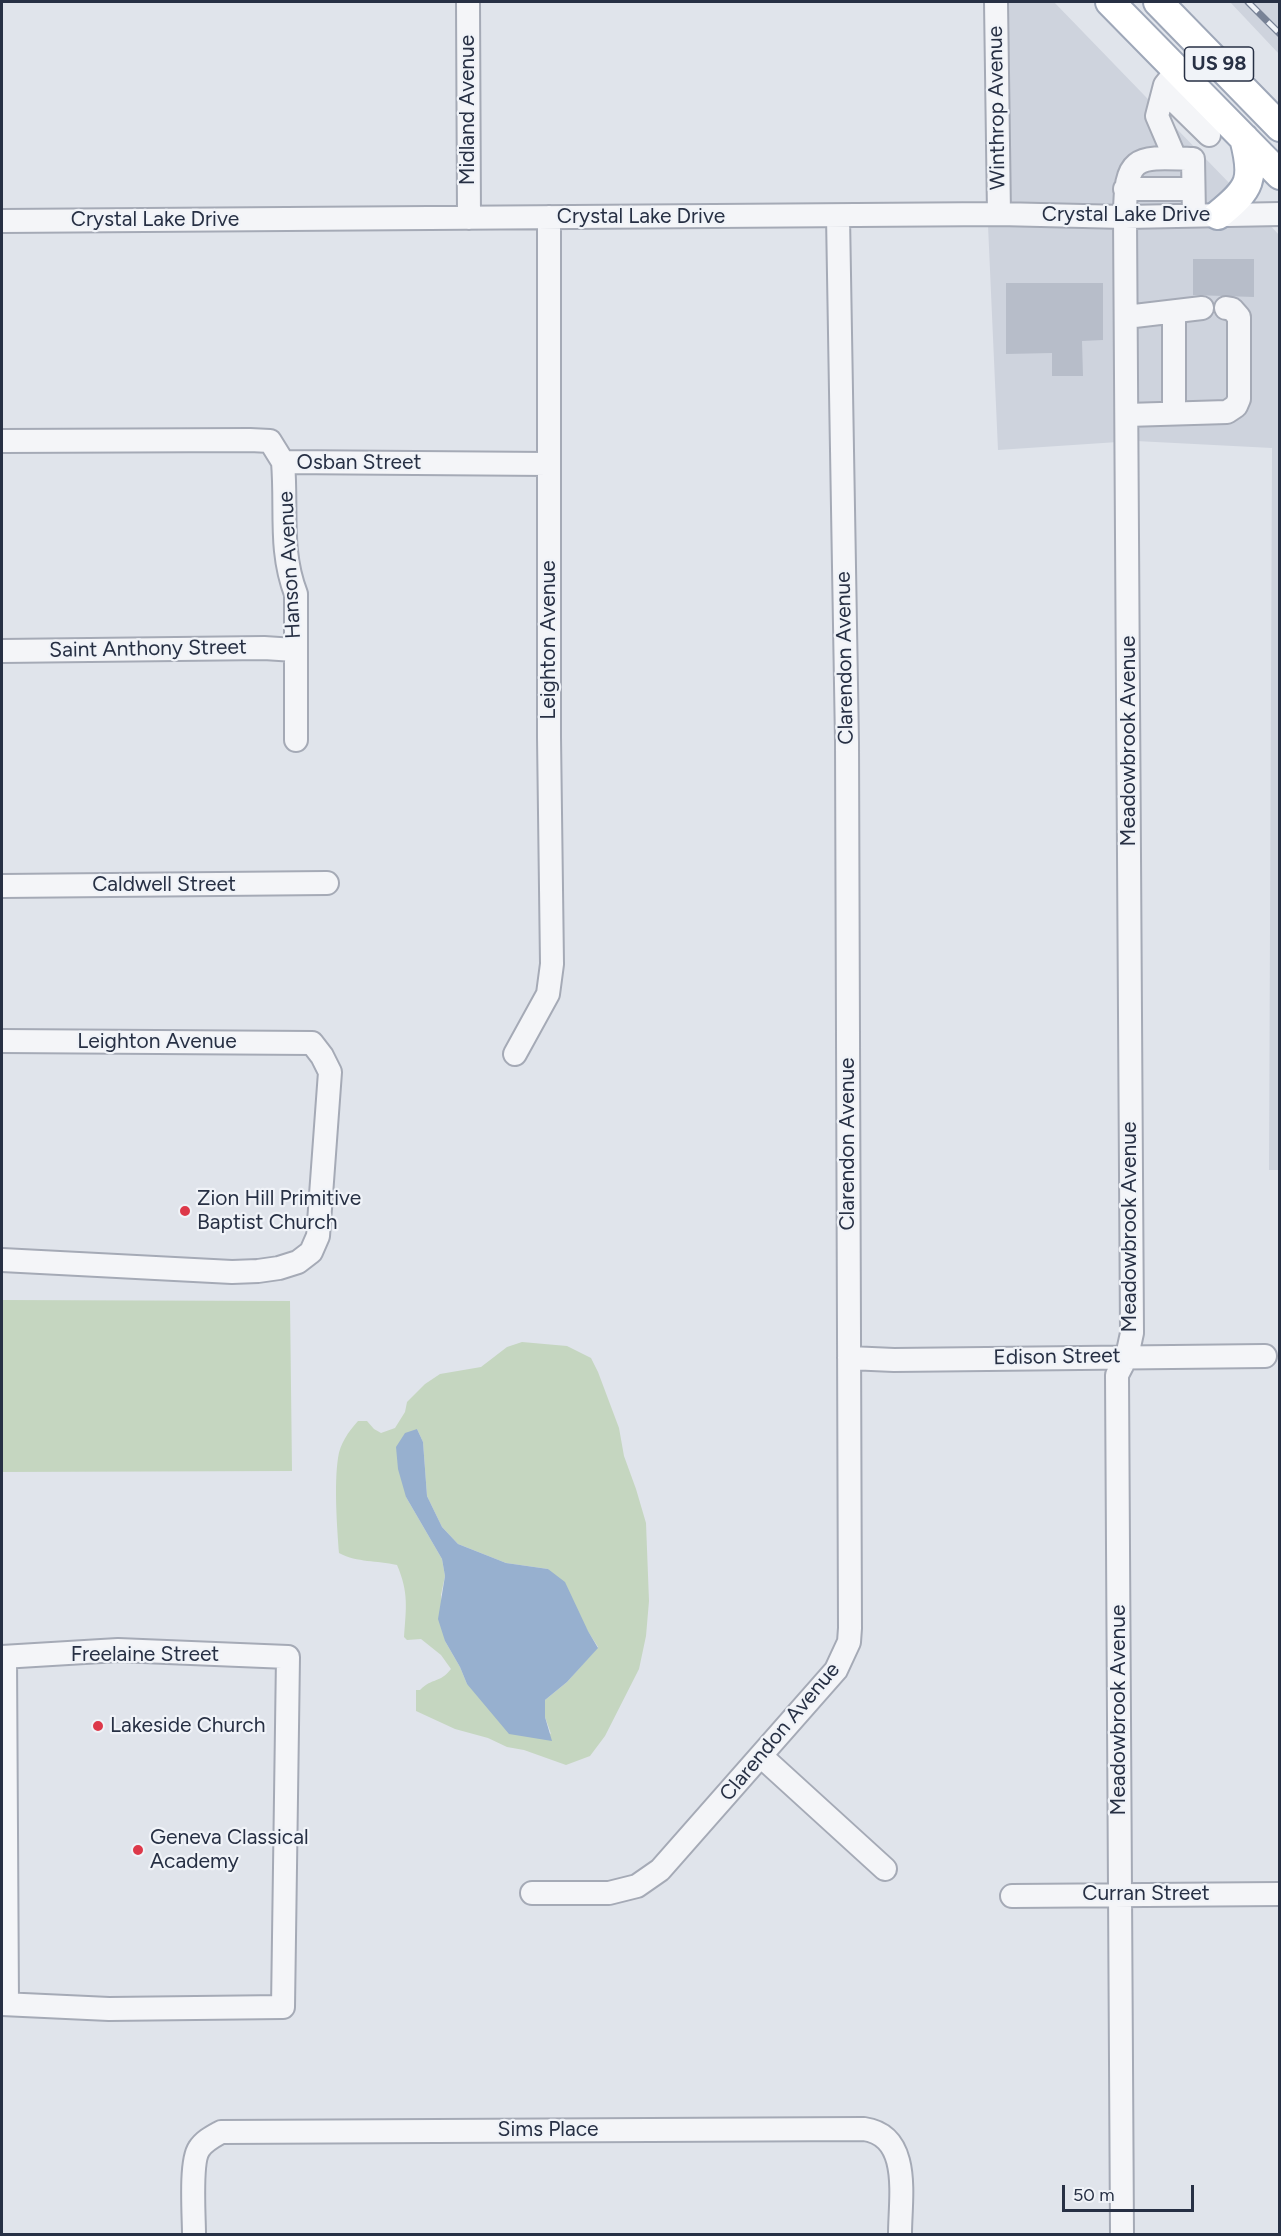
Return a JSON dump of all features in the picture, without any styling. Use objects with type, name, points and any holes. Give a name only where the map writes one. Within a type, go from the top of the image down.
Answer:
[{"type":"main road","name":"US 98","points":[[1110,2],[1170,80],[1280,176]]},
{"type":"main road","name":"US 98","points":[[1158,2],[1280,127]]},
{"type":"main road","points":[[1206,215],[1235,201],[1245,189],[1249,178],[1250,163],[1226,131]]},
{"type":"street","name":"Midland Avenue","points":[[468,2],[469,218]]},
{"type":"street","name":"Winthrop Avenue","points":[[996,2],[999,214]]},
{"type":"street","points":[[1170,80],[1157,116],[1184,159],[1193,189],[1206,215]]},
{"type":"street","points":[[1193,189],[1125,189],[1132,168],[1143,159],[1184,159],[1226,131]]},
{"type":"street","name":"Meadowbrook Avenue","points":[[1122,2235],[1117,1375],[1127,1356],[1132,1333],[1125,189]]},
{"type":"street","name":"Crystal Lake Drive","points":[[2,221],[999,214],[1125,217],[1280,214]]},
{"type":"street","name":"Clarendon Avenue","points":[[532,1893],[609,1893],[637,1886],[660,1870],[836,1670],[849,1642],[847,742],[838,216]]},
{"type":"street","name":"Leighton Avenue","points":[[515,1054],[548,994],[552,964],[548,464],[549,217]]},
{"type":"street","points":[[1126,317],[1202,308]]},
{"type":"street","points":[[1127,415],[1227,412],[1236,406],[1239,399],[1239,317],[1232,309],[1226,308]]},
{"type":"street","points":[[1174,312],[1174,413]]},
{"type":"street","name":"Osban Street","points":[[2,441],[270,441],[283,462],[548,464]]},
{"type":"street","name":"Hanson Avenue","points":[[283,462],[285,556],[296,594],[296,740]]},
{"type":"street","name":"Saint Anthony Street","points":[[2,651],[264,648],[295,650]]},
{"type":"street","name":"Caldwell Street","points":[[2,886],[327,884]]},
{"type":"street","name":"Leighton Avenue","points":[[2,1041],[312,1043],[330,1072],[318,1236],[310,1252],[298,1262],[279,1268],[232,1272],[2,1260]]},
{"type":"street","name":"Edison Street","points":[[849,1358],[894,1360],[1265,1356]]},
{"type":"street","name":"Freelaine Street","points":[[3,1657],[118,1650],[288,1657],[283,2007],[109,2009],[4,2004]]},
{"type":"street","points":[[3,1657],[4,2004]]},
{"type":"street","points":[[761,1756],[885,1869]]},
{"type":"street","name":"Curran Street","points":[[1012,1896],[1280,1894]]},
{"type":"street","name":"Sims Place","points":[[194,2235],[194,2164],[197,2151],[208,2139],[221,2132],[817,2129],[876,2131],[889,2140],[897,2152],[900,2235]]},
{"type":"shaded area","points":[[1005,2],[1054,2],[1234,188],[1215,205],[1008,204]]},
{"type":"shaded area","points":[[1230,2],[1279,2],[1279,54]]},
{"type":"shaded area","points":[[1269,224],[1279,235],[1279,1170],[1269,1170],[1272,448],[1136,441],[1134,227],[1214,225],[1216,229],[1221,225]]},
{"type":"shaded area","points":[[988,225],[1116,227],[1118,442],[998,450]]},
{"type":"green space","points":[[2,1300],[290,1301],[292,1471],[2,1472]]},
{"type":"green space","points":[[522,1342],[567,1346],[591,1358],[619,1428],[624,1456],[646,1523],[649,1601],[646,1636],[639,1669],[605,1736],[590,1756],[566,1765],[455,1729],[416,1711],[416,1690],[443,1677],[451,1669],[441,1655],[421,1639],[407,1640],[404,1637],[405,1592],[397,1565],[360,1560],[339,1553],[336,1493],[338,1458],[343,1443],[354,1425],[358,1421],[367,1421],[381,1433],[395,1428],[405,1412],[407,1402],[425,1384],[440,1374],[481,1367],[507,1347]],"holes":[[[417,1429],[423,1442],[427,1496],[442,1527],[458,1544],[506,1563],[548,1569],[598,1647],[567,1682],[545,1700],[545,1717],[551,1734],[467,1684],[445,1641],[441,1595],[445,1576],[442,1559],[406,1497]]]},
{"type":"water","points":[[417,1429],[423,1442],[427,1496],[442,1527],[458,1544],[506,1563],[548,1569],[565,1582],[598,1648],[567,1682],[545,1700],[545,1717],[552,1741],[509,1734],[467,1684],[445,1641],[438,1619],[445,1576],[442,1559],[406,1497],[398,1469],[396,1447],[405,1433]]},
{"type":"building","points":[[1193,259],[1254,259],[1254,297],[1193,295]]},
{"type":"building","points":[[1006,283],[1103,283],[1103,340],[1082,341],[1083,376],[1052,376],[1052,353],[1006,354]]},
{"type":"railway","points":[[1248,2],[1280,34]]},
{"type":"place","name":"Zion Hill Primitive Baptist Church","points":[[185,1211]]},
{"type":"place","name":"Lakeside Church","points":[[98,1726]]},
{"type":"place","name":"Geneva Classical Academy","points":[[138,1850]]}]
